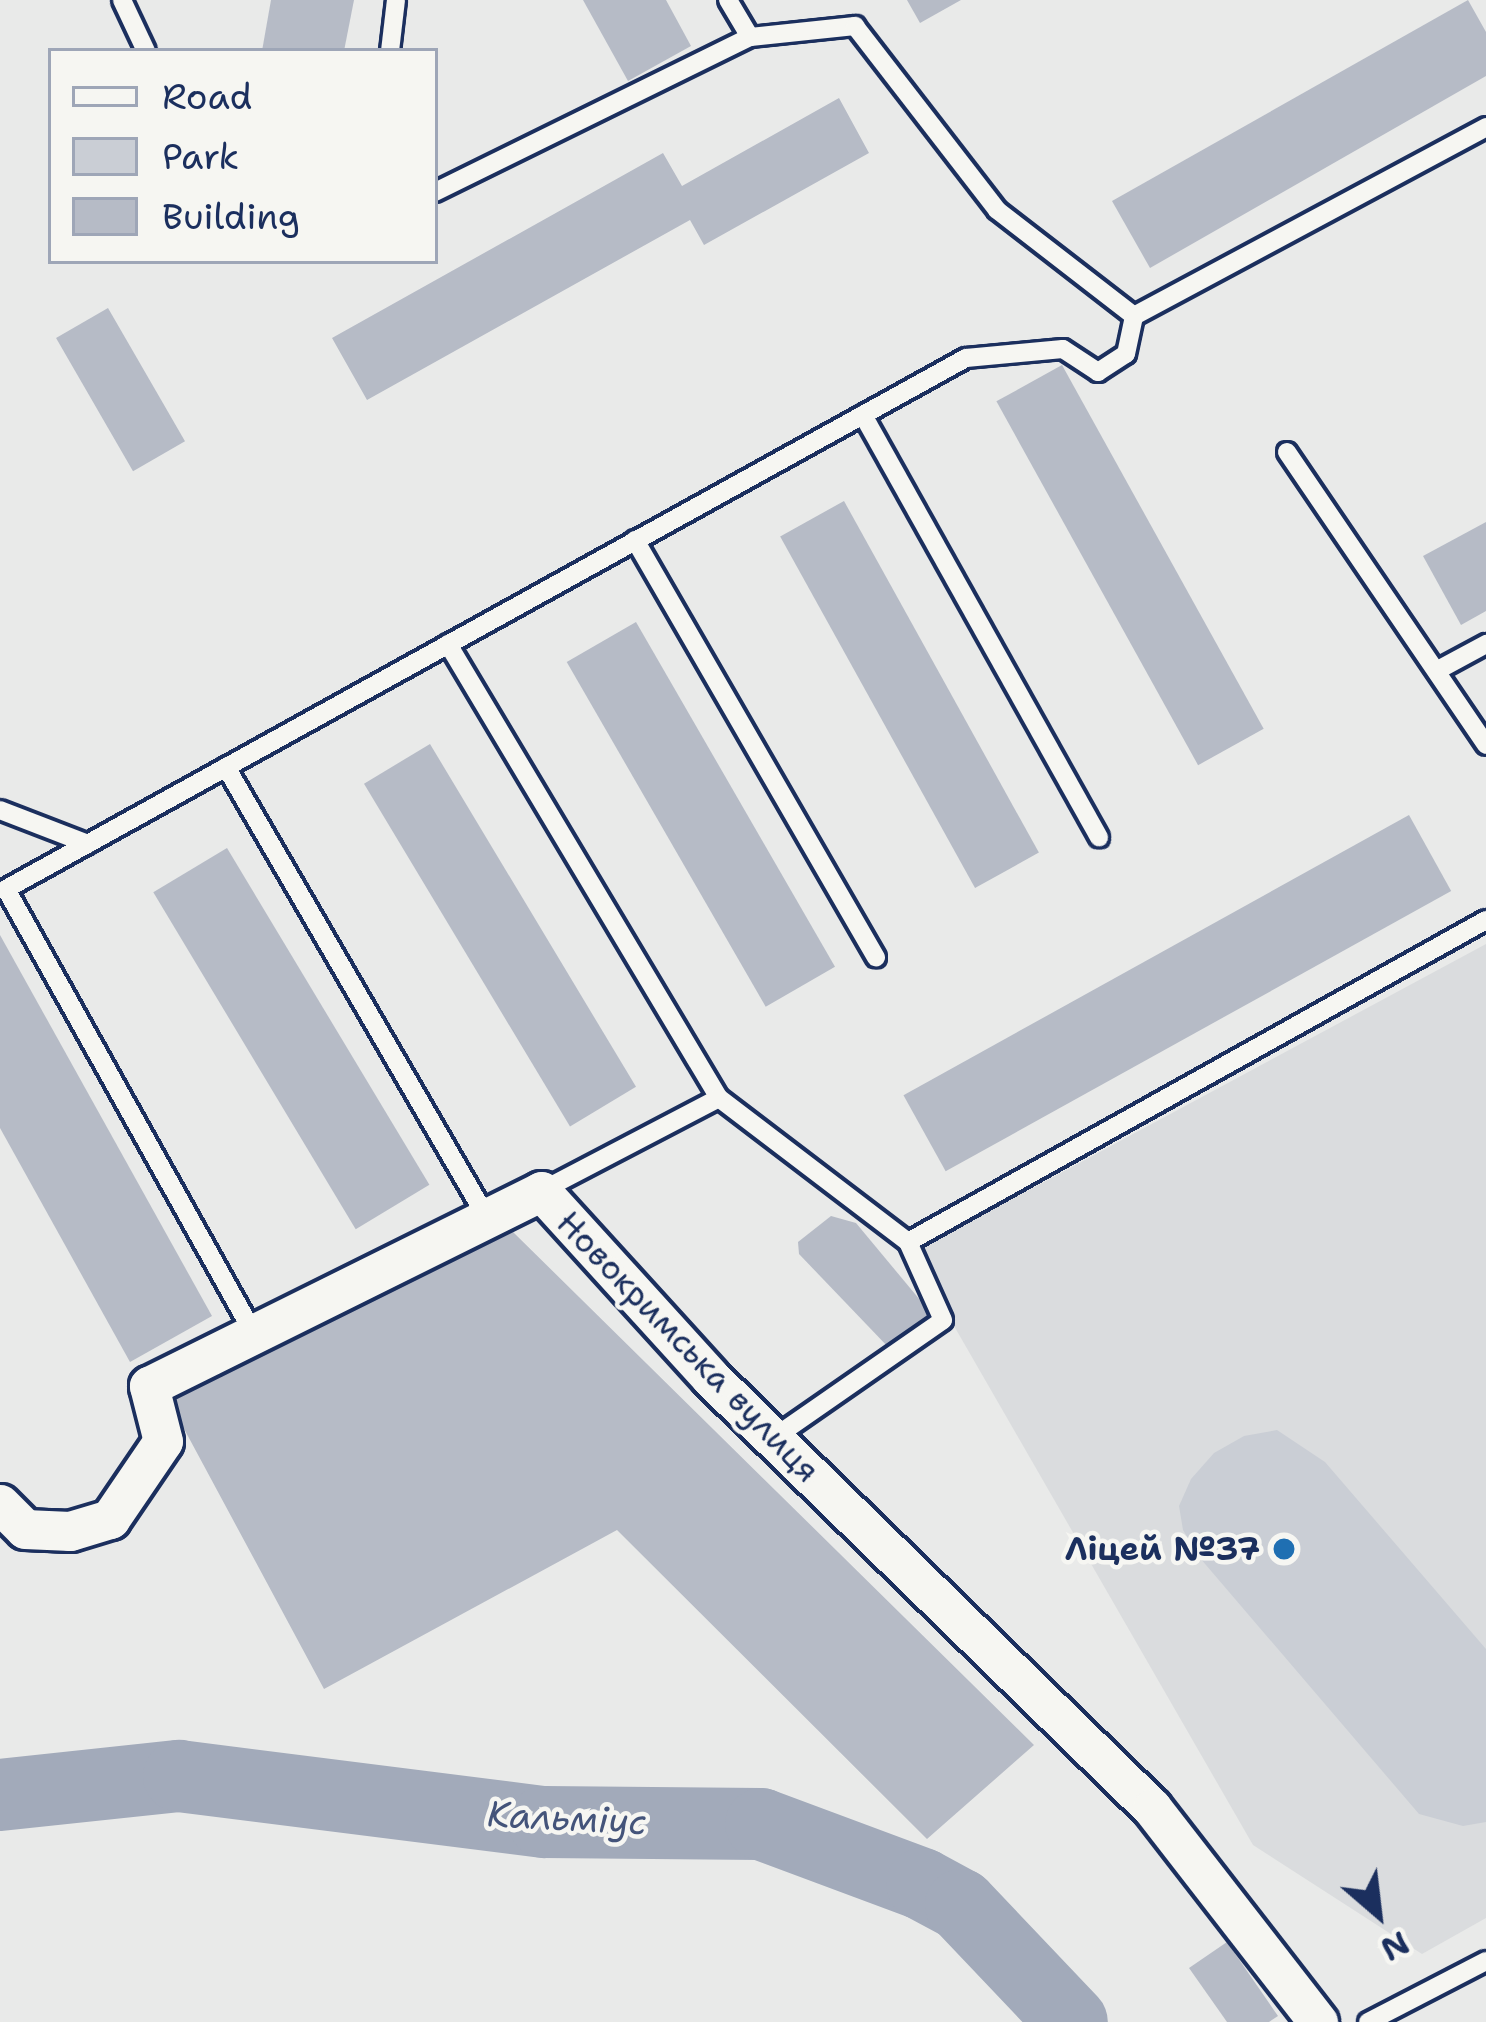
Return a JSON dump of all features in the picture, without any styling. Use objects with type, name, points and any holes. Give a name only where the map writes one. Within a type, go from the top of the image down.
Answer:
[{"type":"street","name":"Новокримська вулиця","points":[[0,1504],[25,1529],[70,1531],[110,1519],[163,1442],[149,1386],[541,1191],[772,1439],[1153,1808],[1318,2022]]},
{"type":"lane","points":[[122,0],[145,48]]},
{"type":"lane","points":[[390,48],[396,0]]},
{"type":"lane","points":[[728,0],[750,37]]},
{"type":"lane","points":[[438,191],[750,37],[855,26],[997,211],[1134,316]]},
{"type":"lane","points":[[254,1334],[6,889],[966,358],[1063,349],[1098,372],[1126,354],[1134,316],[1486,127]]},
{"type":"lane","points":[[862,415],[1099,838]]},
{"type":"lane","points":[[1287,452],[1486,745]]},
{"type":"lane","points":[[635,540],[876,957]]},
{"type":"lane","points":[[448,644],[719,1098],[908,1242],[943,1320],[772,1439]]},
{"type":"lane","points":[[1438,670],[1486,644]]},
{"type":"lane","points":[[226,767],[487,1218]]},
{"type":"lane","points":[[0,810],[88,844]]},
{"type":"lane","points":[[908,1242],[1486,920]]},
{"type":"lane","points":[[541,1191],[719,1098]]},
{"type":"lane","points":[[1368,2022],[1486,1961]]},
{"type":"shaded area","name":"Ліцей №37","points":[[1486,944],[1486,1918],[1422,1954],[1253,1845],[912,1253]]},
{"type":"green space","points":[[1277,1430],[1325,1462],[1486,1649],[1486,1822],[1463,1826],[1419,1814],[1200,1558],[1183,1530],[1179,1506],[1191,1479],[1214,1453],[1244,1436]]},
{"type":"building","points":[[271,0],[354,0],[345,48],[263,48]]},
{"type":"building","points":[[583,0],[666,0],[691,46],[628,81]]},
{"type":"building","points":[[907,0],[961,0],[920,23]]},
{"type":"building","points":[[1468,0],[1486,32],[1486,76],[1150,268],[1112,201]]},
{"type":"building","points":[[839,98],[869,153],[704,245],[690,220],[367,400],[332,338],[663,153],[682,186]]},
{"type":"building","points":[[108,308],[185,441],[133,471],[56,338]]},
{"type":"building","points":[[1062,365],[1264,729],[1198,765],[996,401]]},
{"type":"building","points":[[844,501],[1039,853],[975,888],[780,536]]},
{"type":"building","points":[[1486,522],[1486,611],[1461,625],[1423,556]]},
{"type":"building","points":[[636,622],[835,967],[766,1007],[567,662]]},
{"type":"building","points":[[430,744],[636,1087],[570,1127],[364,784]]},
{"type":"building","points":[[1409,815],[1451,891],[946,1171],[903,1095]]},
{"type":"building","points":[[227,848],[429,1185],[356,1229],[153,892]]},
{"type":"building","points":[[0,935],[212,1316],[130,1362],[0,1128]]},
{"type":"building","points":[[831,1216],[856,1223],[935,1318],[890,1349],[799,1254],[798,1242]]},
{"type":"building","points":[[513,1232],[1034,1745],[927,1839],[617,1530],[324,1689],[168,1399]]},
{"type":"building","points":[[1227,1942],[1278,2016],[1269,2022],[1227,2022],[1189,1968]]},
{"type":"waterway","name":"Кальміус","points":[[0,1795],[179,1776],[544,1822],[761,1824],[922,1884],[961,1905],[1072,2022]]},
{"type":"place","name":"Ліцей №37","points":[[1284,1549]]}]
